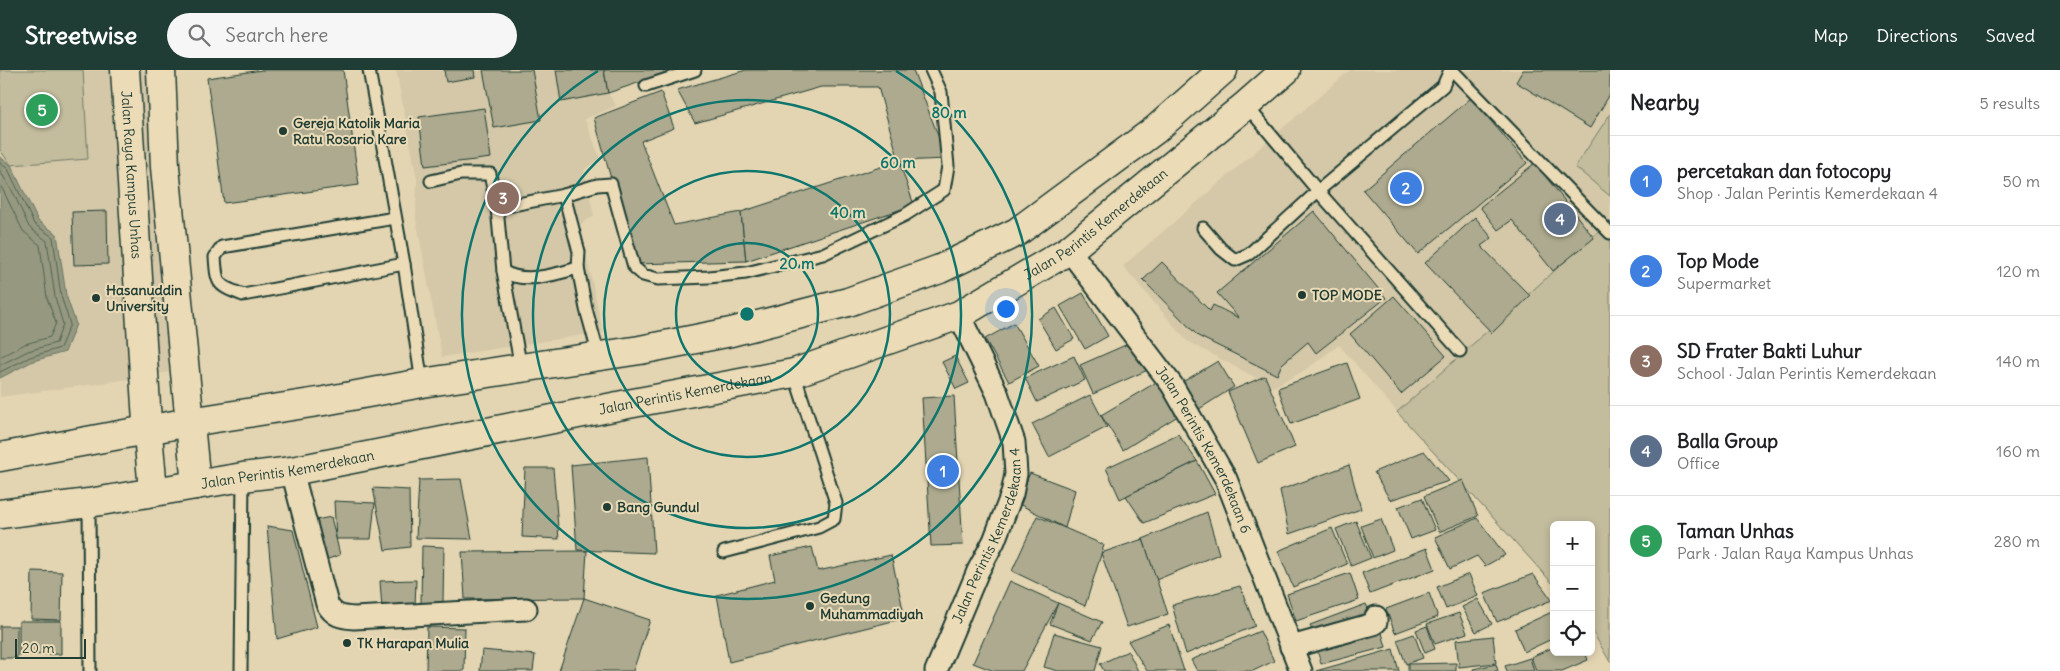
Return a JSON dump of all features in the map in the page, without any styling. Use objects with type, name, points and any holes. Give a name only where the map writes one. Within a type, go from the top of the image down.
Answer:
[{"type":"main road","name":"Jalan Raya Kampus Unhas","points":[[125,70],[153,491]]},
{"type":"main road","points":[[160,70],[166,167],[196,485]]},
{"type":"main road","points":[[0,457],[148,429],[324,401],[422,383],[600,356],[731,332],[848,302],[940,269],[1017,232],[1155,130],[1223,70]]},
{"type":"main road","name":"Jalan Perintis Kemerdekaan","points":[[0,514],[89,503],[153,491],[292,471],[794,373],[960,315],[1069,250],[1286,70]]},
{"type":"street","name":"Jalan Perintis Kemerdekaan 6","points":[[1069,250],[1172,386],[1226,479],[1301,671]]},
{"type":"street","name":"Jalan Perintis Kemerdekaan 4","points":[[936,671],[978,571],[994,541],[1012,494],[1016,474],[1014,442],[997,393],[960,315]]},
{"type":"street","points":[[292,471],[327,604],[332,613],[343,618],[354,618],[526,609]]},
{"type":"street","points":[[1291,647],[1372,624],[1376,622],[1376,617]]},
{"type":"lane","points":[[369,70],[404,264],[422,383]]},
{"type":"lane","points":[[646,86],[695,70]]},
{"type":"lane","points":[[497,208],[597,185],[611,184],[634,267],[643,275],[658,279],[710,277],[746,273],[823,254],[904,215],[944,190],[948,166],[946,138],[941,92],[931,70]]},
{"type":"lane","points":[[1203,228],[1221,249],[1235,260],[1250,254],[1318,191],[1443,86],[1451,70],[1610,233]]},
{"type":"lane","points":[[1246,105],[1318,191],[1460,351]]},
{"type":"lane","points":[[431,181],[461,174],[490,174],[497,208],[503,272],[521,368]]},
{"type":"lane","points":[[564,194],[578,252],[578,268],[586,309],[600,356]]},
{"type":"lane","points":[[395,218],[222,247],[214,257],[216,278],[223,287],[243,295],[404,264]]},
{"type":"lane","points":[[503,272],[522,279],[578,268]]},
{"type":"lane","points":[[724,552],[819,527],[834,519],[836,504],[794,373]]},
{"type":"lane","points":[[241,671],[243,477]]},
{"type":"lane","points":[[89,503],[90,671]]},
{"type":"shaded area","name":"Hasanuddin University","points":[[0,70],[175,70],[185,230],[200,367],[0,397]]},
{"type":"shaded area","points":[[0,70],[83,70],[88,159],[11,165],[0,150]]},
{"type":"shaded area","points":[[396,70],[604,70],[608,93],[616,106],[585,119],[600,158],[584,170],[594,216],[580,225],[603,332],[442,357],[416,219],[417,179]]},
{"type":"shaded area","points":[[1350,70],[1610,70],[1610,114],[1575,167],[1610,196],[1610,221],[1397,412],[1339,345],[1304,371],[1273,387],[1187,341],[1123,266]]},
{"type":"shaded area","points":[[1610,114],[1610,196],[1575,167]]},
{"type":"shaded area","points":[[1610,221],[1610,662],[1595,636],[1595,521],[1550,521],[1550,581],[1397,412]]},
{"type":"water","points":[[0,157],[11,165],[38,221],[57,234],[66,295],[76,324],[65,352],[33,361],[0,378]]},
{"type":"building","name":"Gereja Katolik Maria Ratu Rosario Kare","points":[[262,70],[343,70],[359,185],[224,203],[207,78]]},
{"type":"building","points":[[444,70],[474,70],[475,77],[446,82]]},
{"type":"building","points":[[483,70],[532,70],[541,120],[494,128]]},
{"type":"building","points":[[556,70],[604,70],[608,93],[561,102]]},
{"type":"building","points":[[604,70],[676,70],[608,93]]},
{"type":"building","points":[[746,70],[913,70],[947,159],[899,161],[878,87],[821,87],[695,123],[677,90]]},
{"type":"building","points":[[1523,70],[1608,70],[1610,71],[1610,94],[1590,128],[1516,82]]},
{"type":"building","points":[[661,92],[674,128],[641,141],[674,225],[741,212],[746,261],[635,264],[594,118]]},
{"type":"building","points":[[1471,98],[1527,163],[1418,254],[1363,190]]},
{"type":"building","points":[[484,108],[491,158],[425,166],[419,117]]},
{"type":"building","points":[[899,161],[914,205],[746,261],[741,212]]},
{"type":"building","points":[[1535,163],[1594,238],[1553,271],[1512,220],[1498,230],[1480,207]]},
{"type":"building","points":[[107,211],[108,264],[74,265],[72,212]]},
{"type":"building","name":"TOP MODE","points":[[1314,211],[1386,298],[1316,353],[1308,342],[1282,364],[1277,375],[1198,336],[1143,280],[1162,262],[1210,311],[1213,305],[1239,318],[1217,293]]},
{"type":"building","points":[[1475,217],[1492,238],[1481,246],[1530,296],[1492,333],[1425,263]]},
{"type":"building","points":[[1083,293],[1108,336],[1085,349],[1060,306]]},
{"type":"building","points":[[1394,296],[1446,356],[1401,394],[1350,334]]},
{"type":"building","points":[[1056,308],[1074,339],[1056,349],[1038,319]]},
{"type":"building","points":[[1014,323],[1039,366],[1009,382],[985,339]]},
{"type":"building","points":[[1137,340],[1150,369],[1093,394],[1080,365]]},
{"type":"building","points":[[955,356],[969,383],[956,389],[942,362]]},
{"type":"building","points":[[1074,356],[1085,380],[1037,402],[1025,378]]},
{"type":"building","points":[[1218,361],[1234,387],[1196,411],[1179,384]]},
{"type":"building","points":[[1347,363],[1360,399],[1291,424],[1278,388]]},
{"type":"building","points":[[1265,376],[1295,447],[1258,463],[1228,392]]},
{"type":"building","points":[[1160,380],[1181,414],[1123,450],[1101,415]]},
{"type":"building","points":[[1090,395],[1107,427],[1049,457],[1032,424]]},
{"type":"building","points":[[954,396],[963,545],[931,546],[922,398]]},
{"type":"building","points":[[1178,434],[1197,461],[1120,499],[1106,468]]},
{"type":"building","points":[[1424,451],[1449,481],[1390,500],[1374,472]]},
{"type":"building","points":[[648,457],[654,553],[577,550],[571,465]]},
{"type":"building","points":[[1197,461],[1215,494],[1144,523],[1126,496]]},
{"type":"building","points":[[1349,465],[1361,509],[1289,534],[1280,490]]},
{"type":"building","points":[[525,468],[553,468],[559,539],[522,537]]},
{"type":"building","points":[[1030,473],[1075,490],[1065,528],[1017,503]]},
{"type":"building","points":[[461,479],[472,539],[416,538],[419,480]]},
{"type":"building","points":[[1463,480],[1478,516],[1439,532],[1424,496]]},
{"type":"building","points":[[373,488],[409,490],[410,547],[385,550]]},
{"type":"building","points":[[1422,498],[1435,530],[1411,539],[1398,507]]},
{"type":"building","points":[[334,501],[375,503],[371,539],[336,539]]},
{"type":"building","points":[[1207,512],[1219,554],[1156,580],[1143,539]]},
{"type":"building","points":[[1037,516],[1104,545],[1085,606],[1012,571]]},
{"type":"building","points":[[331,517],[340,555],[325,560],[316,520]]},
{"type":"building","points":[[1477,518],[1505,555],[1485,566],[1477,556],[1450,569],[1435,537]]},
{"type":"building","points":[[1381,519],[1393,550],[1373,558],[1361,526]]},
{"type":"building","points":[[1356,521],[1371,558],[1351,566],[1336,529]]},
{"type":"building","points":[[267,526],[293,530],[317,627],[277,639]]},
{"type":"building","points":[[1332,528],[1347,564],[1293,587],[1278,551]]},
{"type":"building","points":[[1143,539],[1168,614],[1127,627],[1101,553]]},
{"type":"building","points":[[422,546],[444,547],[443,602],[421,603]]},
{"type":"building","name":"Gedung Muhammadiyah","points":[[812,547],[818,571],[891,555],[905,618],[729,662],[717,595],[775,580],[770,556]]},
{"type":"building","points":[[1427,548],[1435,569],[1370,594],[1362,573]]},
{"type":"building","points":[[587,551],[584,598],[465,599],[462,552]]},
{"type":"building","points":[[32,571],[62,572],[61,620],[31,619]]},
{"type":"building","points":[[1350,573],[1359,600],[1296,621],[1287,594]]},
{"type":"building","points":[[1469,574],[1478,596],[1446,609],[1437,587]]},
{"type":"building","points":[[1533,574],[1550,597],[1550,601],[1497,622],[1484,593]]},
{"type":"building","points":[[416,580],[415,608],[382,609],[380,581]]},
{"type":"building","points":[[1010,581],[1058,603],[1022,671],[994,671],[973,663]]},
{"type":"building","points":[[1240,586],[1255,626],[1186,654],[1172,605]]},
{"type":"building","points":[[1429,593],[1438,617],[1395,633],[1386,609]]},
{"type":"building","points":[[584,598],[650,620],[633,671],[559,671]]},
{"type":"building","points":[[1478,599],[1492,624],[1476,632],[1462,607]]},
{"type":"building","points":[[1058,603],[1102,622],[1092,640],[1050,624]]},
{"type":"building","points":[[1366,604],[1371,615],[1314,636],[1310,625]]},
{"type":"building","points":[[1459,613],[1467,633],[1435,644],[1427,624]]},
{"type":"building","points":[[1550,613],[1550,640],[1524,652],[1515,629]]},
{"type":"building","points":[[19,621],[61,621],[61,654],[19,655]]},
{"type":"building","points":[[1169,625],[1184,671],[1147,671],[1128,641]]},
{"type":"building","points":[[0,626],[17,626],[17,658],[0,658]]},
{"type":"building","points":[[1427,626],[1435,649],[1425,653],[1416,630]]},
{"type":"building","points":[[427,627],[465,628],[464,671],[426,671]]},
{"type":"building","points":[[1260,631],[1274,661],[1253,671],[1197,671],[1191,660]]},
{"type":"building","points":[[1054,633],[1102,646],[1095,671],[1058,671],[1044,667]]},
{"type":"building","points":[[1382,633],[1386,647],[1321,664],[1317,649]]},
{"type":"building","points":[[1414,634],[1423,658],[1406,664],[1397,640]]},
{"type":"building","points":[[1493,636],[1496,663],[1459,667],[1456,640]]},
{"type":"building","points":[[1393,649],[1399,671],[1316,671]]},
{"type":"building","points":[[1550,649],[1550,656],[1586,656],[1588,660],[1562,671],[1536,671],[1531,657]]},
{"type":"building","points":[[482,650],[535,655],[533,671],[480,671]]},
{"type":"building","points":[[1128,651],[1138,671],[1104,671],[1100,664]]},
{"type":"building","points":[[1530,658],[1534,671],[1507,671],[1505,666]]},
{"type":"building","points":[[1456,663],[1456,671],[1408,671],[1408,664]]},
{"type":"building","points":[[1496,664],[1498,671],[1473,671],[1473,669]]},
{"type":"place","name":"Taman Unhas","points":[[42,110]]},
{"type":"place","name":"Gereja Katolik Maria Ratu Rosario Kare","points":[[283,131]]},
{"type":"place","name":"Top Mode","points":[[1406,188]]},
{"type":"place","name":"SD Frater Bakti Luhur","points":[[503,198]]},
{"type":"place","name":"Balla Group","points":[[1560,219]]},
{"type":"place","name":"TOP MODE","points":[[1302,295]]},
{"type":"place","name":"Hasanuddin University","points":[[96,298]]},
{"type":"place","name":"percetakan dan fotocopy","points":[[943,471]]},
{"type":"place","name":"Bang Gundul","points":[[607,507]]},
{"type":"place","name":"Gedung Muhammadiyah","points":[[810,606]]},
{"type":"place","name":"TK Harapan Mulia","points":[[347,643]]}]
